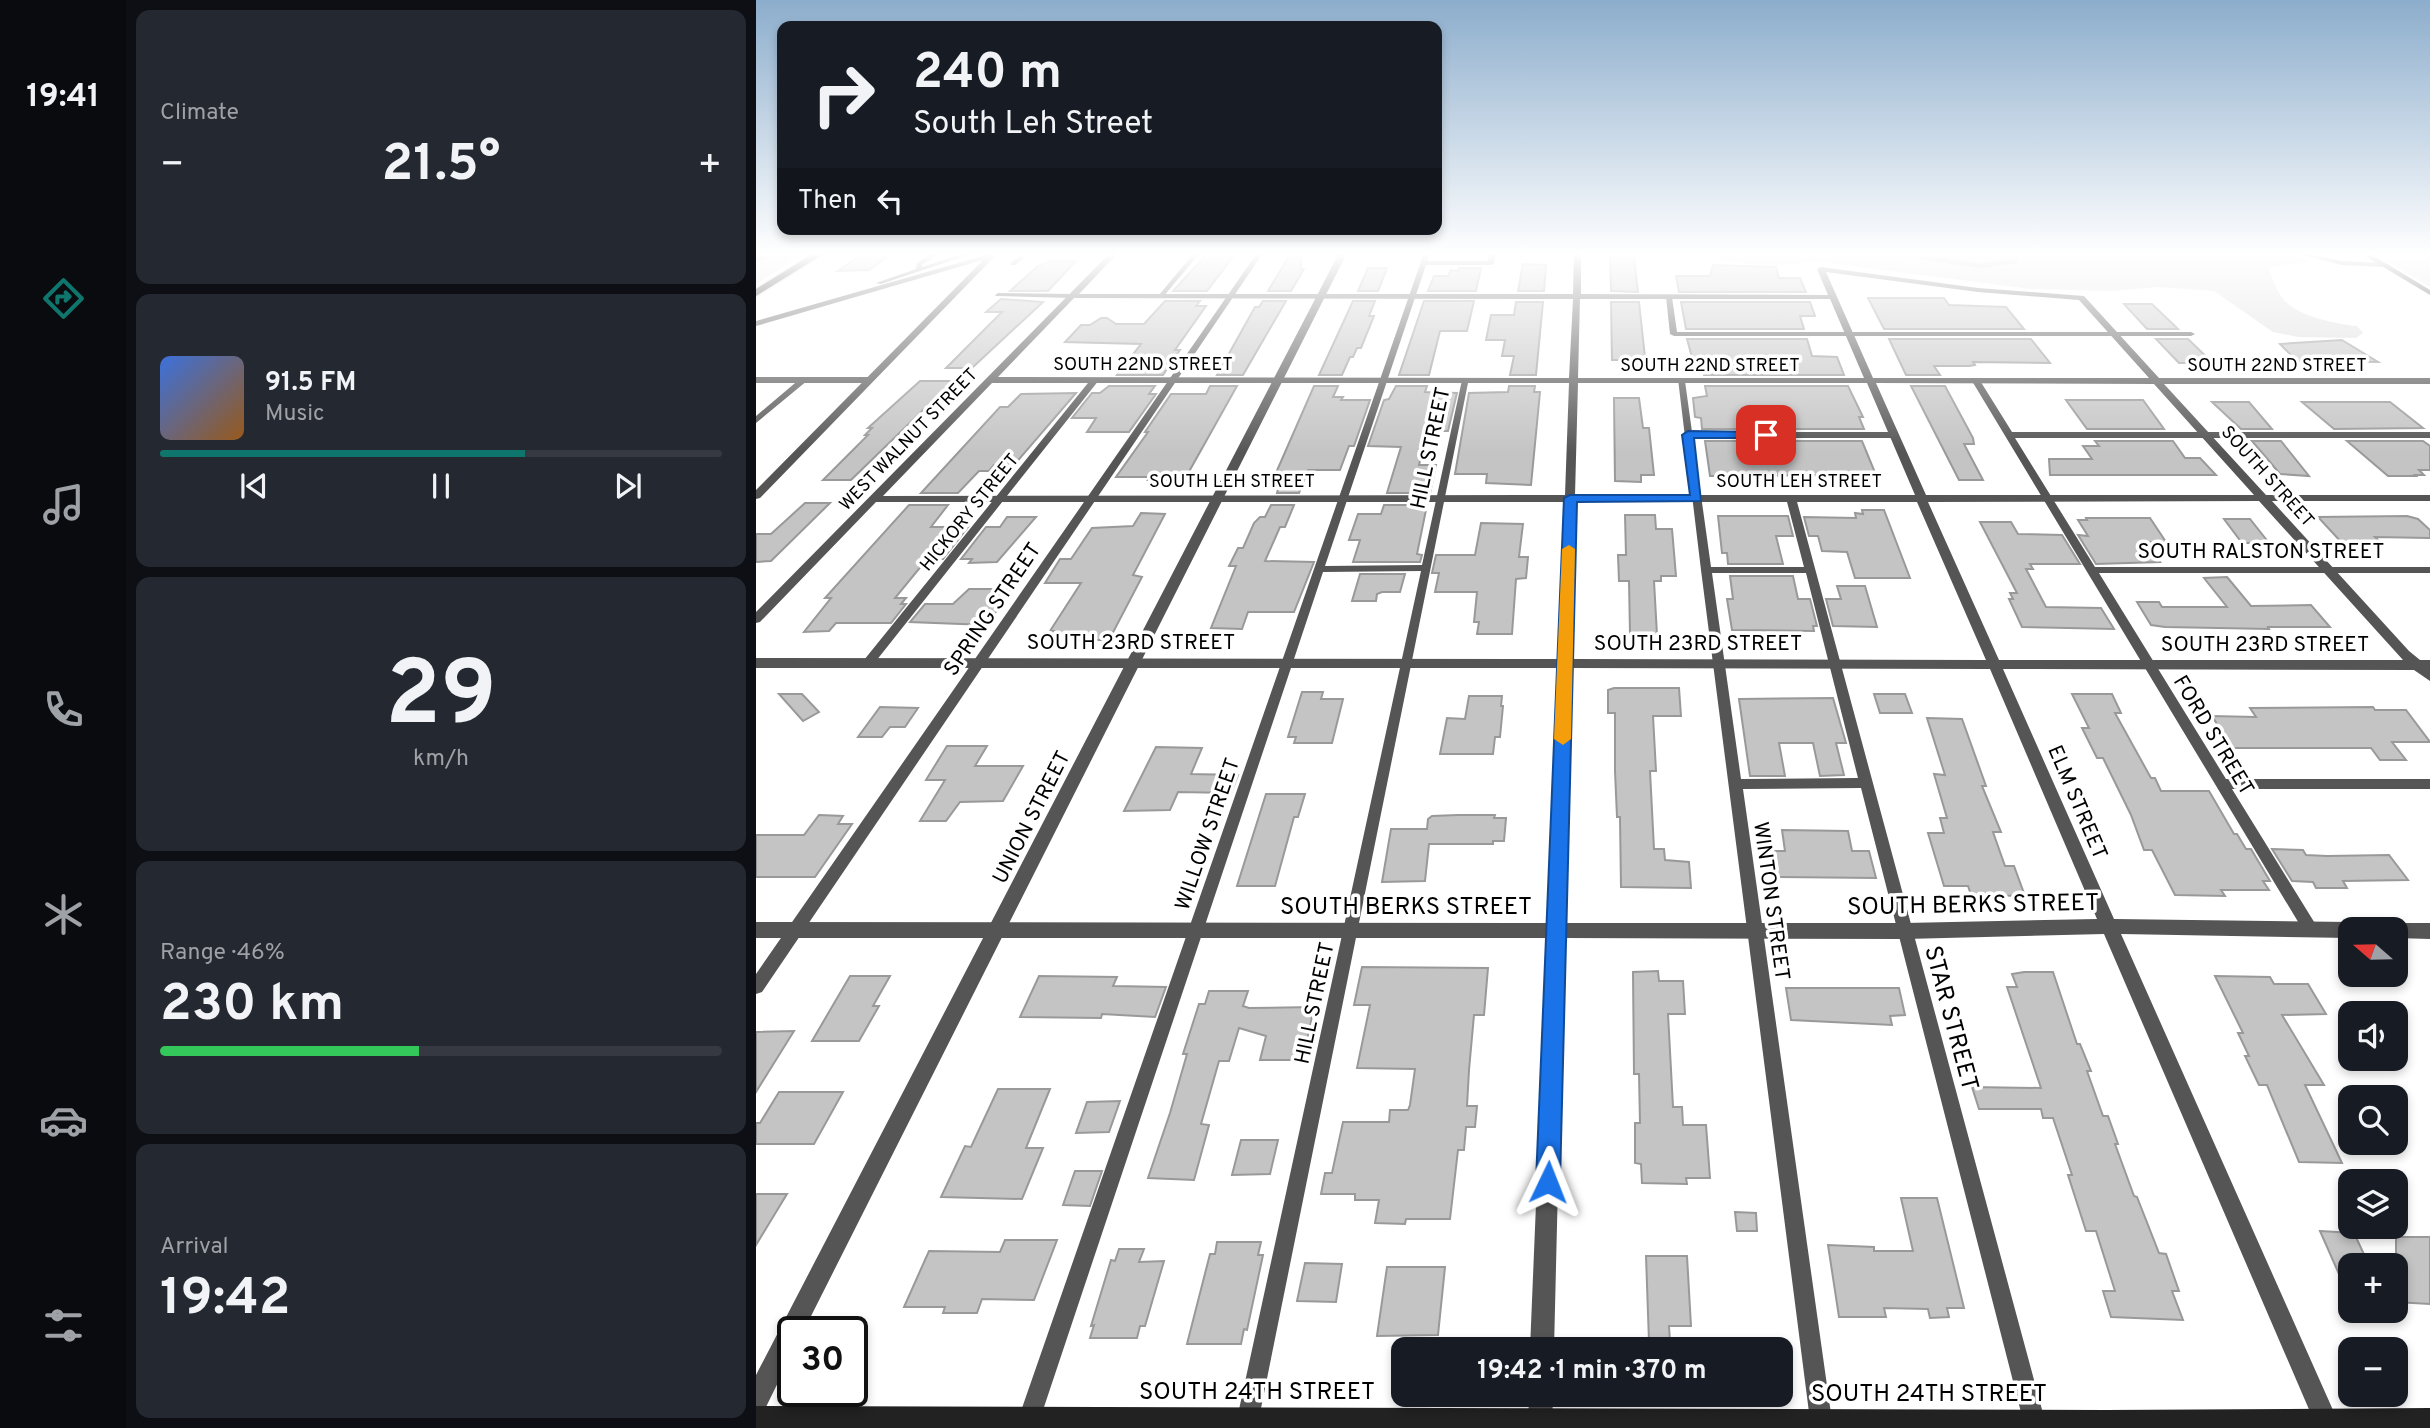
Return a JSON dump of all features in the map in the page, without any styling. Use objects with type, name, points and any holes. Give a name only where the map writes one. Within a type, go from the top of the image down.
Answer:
[{"type":"main road","name":"SOUTH 24TH STREET","points":[[756,1418],[1028,1423],[2035,1425],[2328,1424],[2430,1420]]},
{"type":"street","points":[[756,496],[928,320]]},
{"type":"street","name":"WEST WALNUT STREET","points":[[756,619],[1049,320]]},
{"type":"street","name":"UNION STREET","points":[[756,1400],[1308,320]]},
{"type":"street","points":[[1542,1337],[1576,320]]},
{"type":"street","name":"ELM STREET","points":[[1843,320],[2328,1424]]},
{"type":"street","name":"SOUTH STREET","points":[[2100,320],[2404,654],[2425,665],[2430,676]]},
{"type":"street","points":[[756,380],[868,380]]},
{"type":"street","name":"SOUTH 22ND STREET","points":[[990,380],[2430,381]]},
{"type":"street","name":"SOUTH LEH STREET","points":[[874,499],[2430,498]]},
{"type":"street","name":"SOUTH 23RD STREET","points":[[756,663],[2425,665]]},
{"type":"street","name":"SOUTH BERKS STREET","points":[[756,930],[1905,932],[2109,926],[2338,930]]},
{"type":"street","points":[[2408,931],[2430,931]]},
{"type":"lane","name":"SPRING STREET","points":[[756,987],[1214,320]]},
{"type":"lane","name":"WILLOW STREET","points":[[1028,1423],[1404,320]]},
{"type":"lane","points":[[1672,320],[1674,334],[2191,334]]},
{"type":"lane","points":[[756,421],[804,380]]},
{"type":"lane","name":"HICKORY STREET","points":[[868,663],[1095,380]]},
{"type":"lane","name":"HILL STREET","points":[[1247,1424],[1466,380]]},
{"type":"lane","name":"WINTON STREET","points":[[1681,381],[1822,1424]]},
{"type":"lane","name":"FORD STREET","points":[[1976,381],[2311,930]]},
{"type":"lane","points":[[1688,435],[1895,435]]},
{"type":"lane","points":[[2008,435],[2430,435]]},
{"type":"lane","name":"STAR STREET","points":[[1791,498],[2035,1425]]},
{"type":"lane","points":[[1320,569],[1426,568]]},
{"type":"lane","points":[[1706,570],[1810,570]]},
{"type":"lane","name":"SOUTH RALSTON STREET","points":[[2091,570],[2430,570]]},
{"type":"lane","points":[[1735,784],[1866,783]]},
{"type":"lane","points":[[2221,784],[2430,784]]},
{"type":"shaded area","points":[[2255,320],[2322,320],[2357,326],[2363,333],[2356,338],[2298,337],[2273,332]]},
{"type":"building","points":[[994,320],[1024,320],[972,368],[946,368]]},
{"type":"building","points":[[1098,320],[1109,320],[1116,324],[1144,324],[1148,320],[1196,320],[1175,350],[1180,350],[1163,375],[1117,375],[1141,344],[1065,342],[1081,325],[1090,325]]},
{"type":"building","points":[[1248,320],[1275,320],[1243,375],[1217,375]]},
{"type":"building","points":[[1344,320],[1373,320],[1361,348],[1357,348],[1353,357],[1350,357],[1342,375],[1319,375]]},
{"type":"building","points":[[1418,320],[1470,320],[1467,331],[1440,331],[1429,375],[1399,375]]},
{"type":"building","points":[[1490,320],[1541,320],[1536,375],[1510,375],[1514,356],[1502,356],[1505,340],[1486,340]]},
{"type":"building","points":[[1611,320],[1641,320],[1646,367],[1622,367],[1621,360],[1612,360]]},
{"type":"building","points":[[1684,320],[1801,320],[1804,329],[1686,329]]},
{"type":"building","points":[[1879,320],[2016,320],[2024,329],[1884,329]]},
{"type":"building","points":[[2138,320],[2168,320],[2178,329],[2147,329]]},
{"type":"building","points":[[1687,339],[1807,339],[1812,356],[1837,357],[1844,375],[1704,375],[1703,361],[1693,361]]},
{"type":"building","points":[[1889,339],[2031,339],[2050,363],[1973,362],[1975,365],[1934,366],[1940,375],[1906,375]]},
{"type":"building","points":[[2156,339],[2188,339],[2213,363],[2179,363]]},
{"type":"building","points":[[2342,340],[2378,362],[2297,361],[2280,344]]},
{"type":"building","points":[[920,381],[953,381],[851,480],[823,480],[868,435],[865,435],[872,428],[868,428]]},
{"type":"building","points":[[1109,386],[1155,386],[1149,394],[1156,394],[1129,432],[1087,432],[1096,418],[1072,418],[1092,393],[1100,393]]},
{"type":"building","points":[[1210,386],[1237,386],[1186,477],[1180,480],[1148,480],[1150,477],[1116,477],[1171,394],[1206,394]]},
{"type":"building","points":[[1314,386],[1338,386],[1333,397],[1343,397],[1341,400],[1370,400],[1354,446],[1349,446],[1340,470],[1308,470],[1299,493],[1277,493],[1282,475],[1275,475]]},
{"type":"building","points":[[1396,386],[1427,386],[1425,392],[1457,393],[1448,431],[1428,431],[1419,465],[1436,465],[1430,493],[1387,493],[1401,447],[1368,446],[1384,400],[1389,399]]},
{"type":"building","points":[[1509,386],[1535,386],[1534,392],[1540,392],[1531,485],[1486,483],[1487,474],[1455,474],[1469,393],[1508,392]]},
{"type":"building","points":[[1705,386],[1848,386],[1863,417],[1859,417],[1864,429],[1702,429],[1701,418],[1695,417],[1693,398],[1707,396]]},
{"type":"building","points":[[1911,386],[1945,386],[1973,438],[1974,444],[1964,444],[1983,480],[1959,480]]},
{"type":"building","points":[[1076,393],[1014,465],[994,465],[989,471],[979,471],[958,493],[921,493],[1000,407],[1008,407],[1021,394]]},
{"type":"building","points":[[1614,398],[1639,398],[1643,428],[1649,428],[1654,475],[1641,475],[1641,482],[1615,481]]},
{"type":"building","points":[[2066,400],[2143,400],[2164,429],[2087,429]]},
{"type":"building","points":[[2212,402],[2249,402],[2272,429],[2241,429]]},
{"type":"building","points":[[2302,402],[2390,402],[2423,428],[2334,429]]},
{"type":"building","points":[[1705,441],[1862,441],[1876,475],[1710,476]]},
{"type":"building","points":[[2095,441],[2173,441],[2185,458],[2200,458],[2216,475],[2050,475],[2049,459],[2092,459],[2083,446],[2099,446]]},
{"type":"building","points":[[2252,441],[2281,441],[2309,476],[2280,474]]},
{"type":"building","points":[[2347,441],[2423,441],[2430,446],[2430,470],[2419,470],[2424,475],[2388,476]]},
{"type":"building","points":[[805,503],[830,503],[771,561],[756,562],[756,534],[771,534]]},
{"type":"building","points":[[909,505],[948,505],[931,527],[968,527],[943,559],[927,559],[895,598],[906,598],[901,604],[906,604],[891,623],[836,623],[829,631],[804,632],[831,598],[825,598]]},
{"type":"building","points":[[1271,505],[1294,505],[1285,527],[1280,527],[1265,561],[1314,562],[1294,612],[1248,612],[1242,629],[1211,628],[1236,566],[1229,566],[1238,548],[1243,548],[1254,523],[1260,517],[1265,517]]},
{"type":"building","points":[[1384,505],[1427,505],[1417,554],[1422,555],[1420,562],[1353,562],[1360,540],[1349,540],[1358,514],[1381,514]]},
{"type":"building","points":[[1862,510],[1884,510],[1910,578],[1855,578],[1847,552],[1822,551],[1818,536],[1809,536],[1804,517],[1856,518],[1855,513],[1863,514]]},
{"type":"building","points":[[1141,513],[1165,514],[1133,575],[1142,577],[1109,640],[1078,640],[1081,634],[1052,634],[1054,631],[1050,631],[1081,583],[1045,583],[1060,559],[1071,559],[1092,528],[1133,526]]},
{"type":"building","points":[[1625,515],[1655,515],[1656,529],[1672,529],[1676,576],[1661,576],[1661,581],[1654,581],[1657,635],[1630,634],[1629,581],[1619,581],[1618,555],[1626,555]]},
{"type":"building","points":[[1718,516],[1788,516],[1793,536],[1776,536],[1783,564],[1728,564],[1727,553],[1722,553]]},
{"type":"building","points":[[2407,516],[2418,519],[2430,530],[2430,538],[2375,537],[2382,544],[2342,543],[2318,517]]},
{"type":"building","points":[[1007,517],[1036,517],[997,562],[969,563],[972,559],[961,559],[986,527],[1000,527]]},
{"type":"building","points":[[2086,518],[2150,518],[2166,542],[2145,542],[2160,562],[2096,564],[2078,535],[2088,536],[2078,520],[2087,520]]},
{"type":"building","points":[[2224,519],[2250,519],[2269,543],[2242,543]]},
{"type":"building","points":[[1980,522],[2011,522],[2018,534],[2062,535],[2080,564],[2030,564],[2033,569],[2026,569],[2046,607],[2101,608],[2114,629],[2022,627],[2009,599],[2013,599],[2010,593],[2017,593]]},
{"type":"building","points":[[1481,523],[1523,524],[1519,557],[1528,557],[1526,578],[1516,579],[1512,634],[1477,634],[1479,622],[1474,622],[1477,592],[1435,592],[1439,573],[1432,573],[1436,555],[1475,555]]},
{"type":"building","points":[[1360,574],[1405,574],[1400,592],[1382,592],[1377,594],[1376,601],[1352,601]]},
{"type":"building","points":[[1730,576],[1793,576],[1798,599],[1810,599],[1817,626],[1813,626],[1814,631],[1732,630],[1727,599],[1733,599]]},
{"type":"building","points":[[2227,577],[2251,606],[2311,605],[2330,627],[2165,627],[2151,625],[2137,602],[2159,602],[2162,607],[2227,607],[2204,578]]},
{"type":"building","points":[[1837,586],[1865,586],[1877,627],[1833,626],[1826,599],[1841,599]]},
{"type":"building","points":[[969,589],[1011,589],[987,625],[910,622],[925,604],[953,604]]},
{"type":"building","points":[[1679,688],[1681,716],[1653,716],[1656,771],[1650,771],[1654,849],[1664,849],[1665,860],[1689,862],[1691,888],[1621,887],[1615,713],[1608,713],[1608,690]]},
{"type":"building","points":[[1302,692],[1323,692],[1321,699],[1343,699],[1332,743],[1294,743],[1296,737],[1288,737]]},
{"type":"building","points":[[779,694],[802,694],[819,712],[803,721]]},
{"type":"building","points":[[1874,694],[1905,694],[1912,713],[1880,713]]},
{"type":"building","points":[[2072,694],[2112,694],[2121,713],[2115,713],[2161,791],[2209,791],[2234,834],[2237,834],[2246,849],[2251,849],[2270,881],[2263,881],[2269,890],[2221,890],[2225,896],[2175,895],[2152,850],[2144,850],[2131,815],[2103,758],[2097,758],[2082,728],[2089,728]]},
{"type":"building","points":[[1469,696],[1502,696],[1500,737],[1495,737],[1493,754],[1440,754],[1447,718],[1465,719]]},
{"type":"building","points":[[1833,698],[1846,743],[1836,743],[1844,775],[1820,776],[1813,743],[1779,743],[1785,776],[1750,776],[1739,699]]},
{"type":"building","points":[[880,707],[918,708],[905,727],[890,727],[882,737],[858,737]]},
{"type":"building","points":[[2373,707],[2375,710],[2406,710],[2430,742],[2392,742],[2406,760],[2380,760],[2371,748],[2232,748],[2212,716],[2256,717],[2250,708]]},
{"type":"building","points":[[1927,718],[1962,719],[1986,786],[1982,786],[2001,832],[1993,832],[2005,866],[2014,866],[2025,896],[1971,895],[1968,886],[1944,886],[1928,833],[1944,833],[1940,818],[1947,818],[1934,774],[1945,775]]},
{"type":"building","points":[[947,746],[987,746],[975,766],[1023,766],[1003,801],[960,802],[946,821],[920,821],[945,780],[926,780]]},
{"type":"building","points":[[1156,747],[1202,748],[1191,774],[1238,775],[1231,793],[1178,792],[1170,810],[1124,811]]},
{"type":"building","points":[[1266,794],[1305,794],[1298,817],[1294,817],[1275,886],[1237,886]]},
{"type":"building","points":[[819,815],[843,816],[838,824],[852,824],[815,877],[756,877],[756,835],[804,835]]},
{"type":"building","points":[[1495,815],[1494,818],[1506,818],[1504,841],[1493,841],[1493,844],[1429,844],[1425,881],[1382,882],[1391,829],[1427,829],[1428,819],[1432,816]]},
{"type":"building","points":[[1782,830],[1848,831],[1852,851],[1869,851],[1876,878],[1775,877],[1770,851],[1785,851]]},
{"type":"building","points":[[2272,849],[2303,850],[2306,855],[2389,855],[2408,880],[2343,881],[2347,888],[2316,888],[2313,882],[2292,881]]},
{"type":"building","points":[[1362,967],[1488,968],[1484,1015],[1474,1015],[1469,1070],[1467,1106],[1477,1106],[1475,1127],[1466,1127],[1464,1150],[1458,1150],[1450,1219],[1406,1219],[1405,1224],[1375,1223],[1379,1200],[1355,1200],[1355,1194],[1321,1194],[1325,1173],[1332,1173],[1343,1122],[1389,1122],[1390,1110],[1408,1110],[1410,1105],[1415,1069],[1357,1068],[1370,1005],[1354,1005]]},
{"type":"building","points":[[1658,971],[1659,981],[1683,981],[1685,1014],[1668,1014],[1673,1107],[1682,1107],[1683,1125],[1706,1125],[1710,1178],[1686,1178],[1687,1184],[1642,1183],[1641,1164],[1635,1163],[1635,1123],[1640,1123],[1639,1074],[1634,1074],[1633,972]]},
{"type":"building","points":[[2053,972],[2077,1044],[2080,1044],[2091,1071],[2087,1071],[2103,1116],[2108,1116],[2134,1196],[2137,1197],[2159,1253],[2166,1254],[2179,1291],[2172,1291],[2183,1320],[2111,1317],[2103,1291],[2115,1291],[2096,1231],[2086,1231],[2068,1175],[2072,1175],[2053,1118],[2043,1118],[2041,1109],[1979,1109],[1972,1087],[2041,1088],[2007,987],[2017,987],[2012,974]]},
{"type":"building","points":[[850,976],[890,976],[873,1006],[879,1006],[859,1041],[812,1041]]},
{"type":"building","points":[[1039,976],[1117,977],[1113,986],[1166,987],[1155,1017],[1102,1014],[1101,1018],[1020,1017]]},
{"type":"building","points":[[2215,976],[2270,977],[2274,984],[2308,984],[2326,1014],[2282,1015],[2324,1085],[2305,1085],[2342,1163],[2299,1162],[2267,1085],[2259,1085],[2245,1056],[2249,1056],[2238,1033],[2243,1033]]},
{"type":"building","points":[[1786,988],[1899,988],[1905,1015],[1890,1016],[1892,1025],[1791,1020]]},
{"type":"building","points":[[1209,991],[1248,991],[1243,1006],[1249,1008],[1314,1007],[1303,1060],[1260,1060],[1266,1036],[1239,1028],[1229,1061],[1219,1061],[1201,1124],[1209,1125],[1194,1180],[1148,1178],[1170,1113],[1187,1054],[1183,1054],[1199,1004],[1205,1004]]},
{"type":"building","points":[[794,1031],[756,1092],[756,1032]]},
{"type":"building","points":[[998,1089],[1050,1089],[1026,1148],[1043,1148],[1022,1199],[941,1197],[965,1146],[971,1147]]},
{"type":"building","points":[[779,1092],[843,1092],[814,1144],[756,1144],[756,1123],[760,1123]]},
{"type":"building","points":[[1120,1101],[1109,1132],[1076,1133],[1087,1102]]},
{"type":"building","points":[[1241,1140],[1278,1140],[1270,1174],[1232,1175]]},
{"type":"building","points":[[1075,1171],[1102,1171],[1090,1206],[1063,1205]]},
{"type":"building","points":[[756,1194],[787,1194],[756,1245]]},
{"type":"building","points":[[1901,1198],[1937,1198],[1964,1308],[1947,1308],[1949,1317],[1930,1318],[1928,1309],[1884,1308],[1886,1317],[1839,1317],[1828,1245],[1874,1247],[1874,1251],[1913,1251]]},
{"type":"building","points":[[1735,1212],[1756,1213],[1757,1231],[1737,1231]]},
{"type":"building","points":[[2320,1231],[2338,1232],[2338,1239],[2357,1239],[2363,1253],[2338,1253],[2338,1272]]},
{"type":"building","points":[[2430,1237],[2430,1304],[2408,1303],[2408,1253],[2396,1253],[2396,1239]]},
{"type":"building","points":[[1005,1240],[1057,1240],[1034,1300],[982,1299],[977,1313],[943,1313],[945,1307],[904,1307],[929,1251],[1000,1252]]},
{"type":"building","points":[[1217,1242],[1261,1242],[1258,1255],[1263,1255],[1247,1330],[1244,1329],[1241,1344],[1187,1344],[1210,1254],[1215,1254]]},
{"type":"building","points":[[1119,1249],[1144,1249],[1139,1262],[1164,1261],[1145,1326],[1140,1326],[1137,1338],[1090,1338],[1094,1325],[1091,1326],[1111,1260],[1115,1261]]},
{"type":"building","points":[[1646,1256],[1687,1256],[1691,1326],[1669,1326],[1670,1337],[1649,1337]]},
{"type":"building","points":[[1305,1263],[1342,1264],[1336,1302],[1297,1301]]},
{"type":"building","points":[[1387,1267],[1445,1267],[1438,1335],[1377,1336]]},
{"type":"slow traffic","points":[[1563,739],[1569,549]]},
{"type":"route","points":[[1548,1182],[1570,498],[1697,498],[1688,435],[1766,435]]}]
